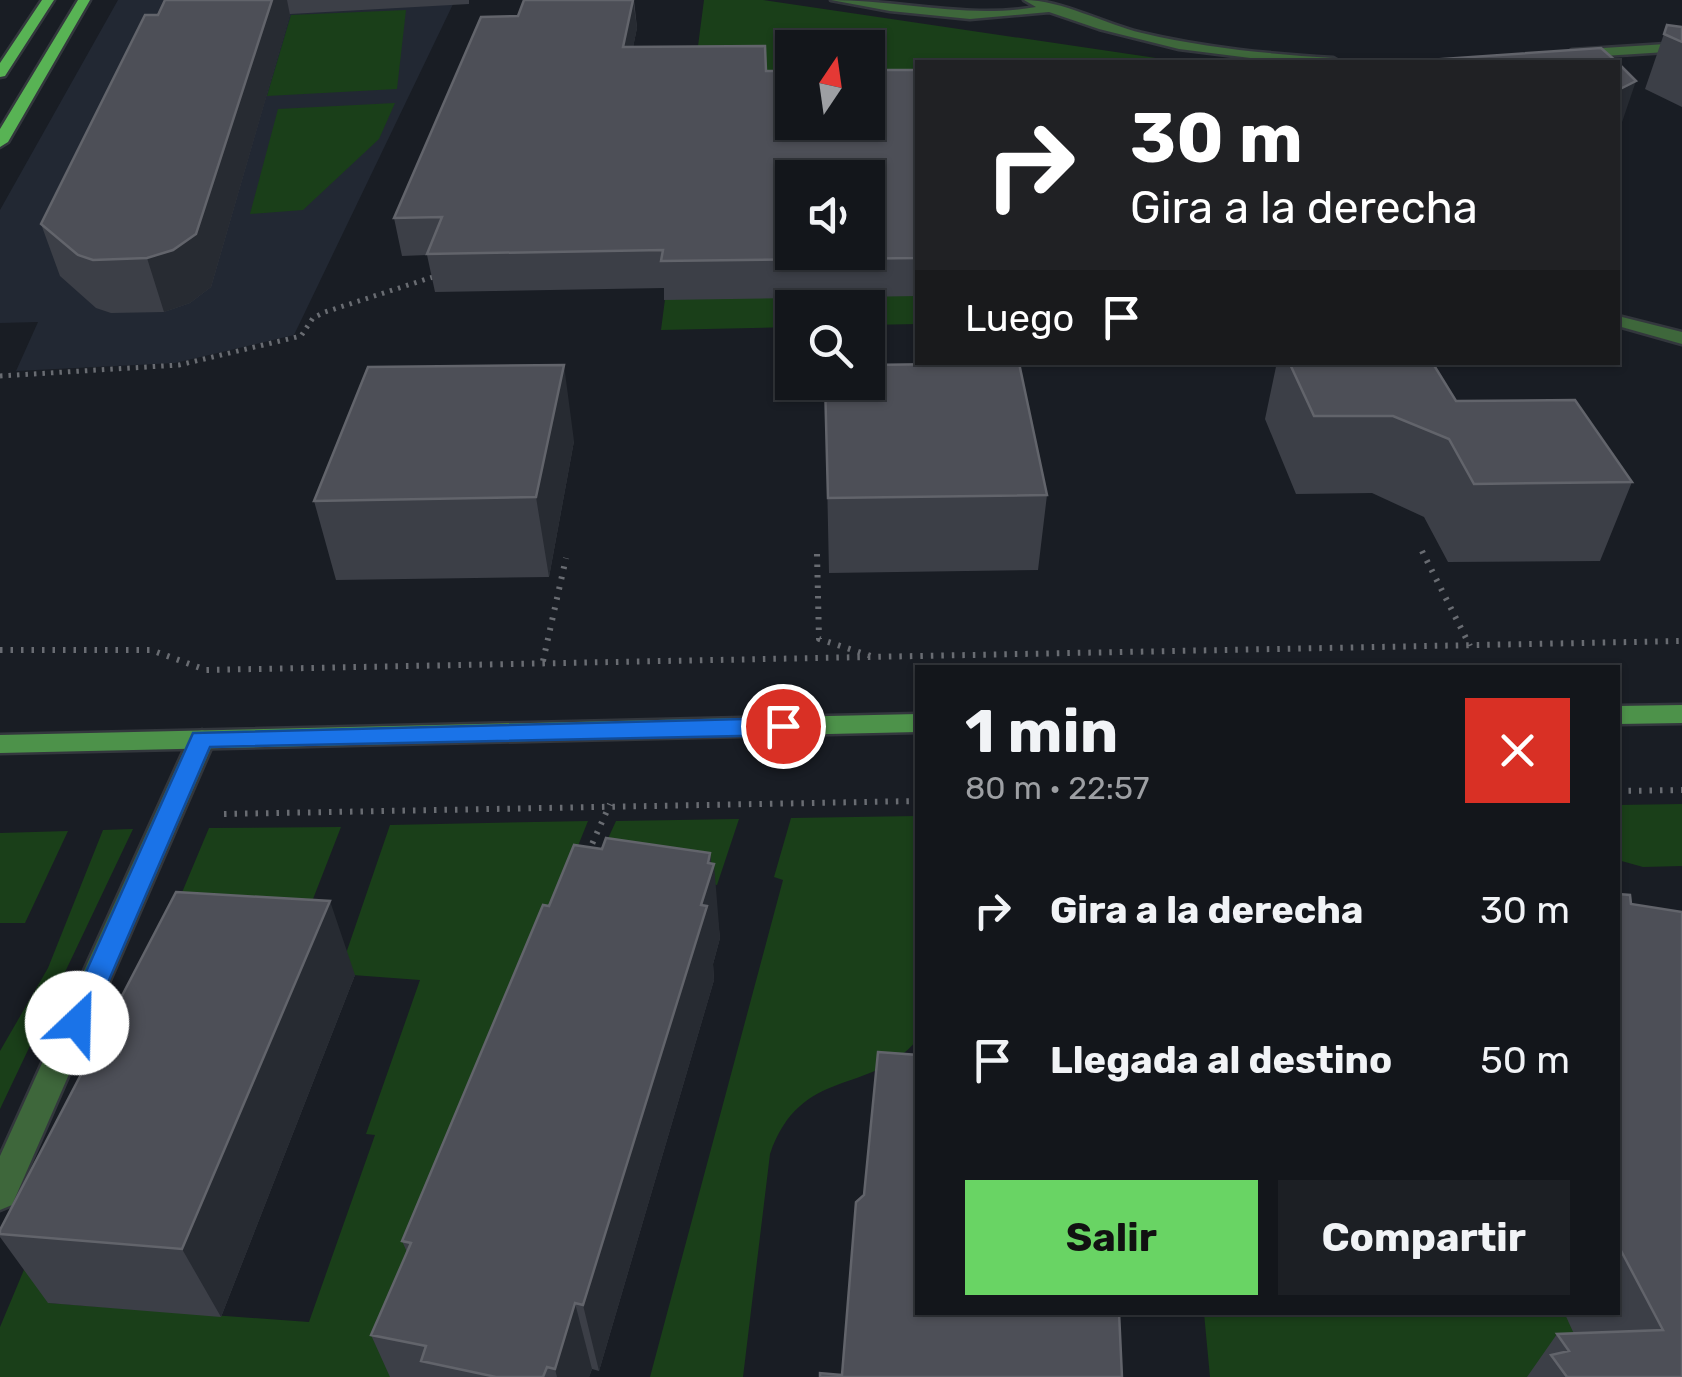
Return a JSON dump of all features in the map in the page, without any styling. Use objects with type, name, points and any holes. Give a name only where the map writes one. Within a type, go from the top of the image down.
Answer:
[{"type":"main road","points":[[0,73],[48,0]]},
{"type":"main road","points":[[0,142],[84,0]]},
{"type":"main road","points":[[1620,715],[1682,714]]},
{"type":"main road","points":[[0,744],[915,723]]},
{"type":"street","points":[[837,0],[990,16],[1020,15],[1048,8]]},
{"type":"street","points":[[1030,0],[1161,42],[1250,60]]},
{"type":"street","points":[[1560,54],[1682,47]]},
{"type":"street","points":[[1620,322],[1682,338]]},
{"type":"street","points":[[0,1194],[202,739]]},
{"type":"path","points":[[0,376],[178,365],[301,336],[313,318],[324,312],[442,274]]},
{"type":"path","points":[[1422,551],[1470,646]]},
{"type":"path","points":[[817,554],[820,639],[875,658]]},
{"type":"path","points":[[544,662],[566,558]]},
{"type":"path","points":[[1,652],[150,650],[206,670],[1682,641]]},
{"type":"path","points":[[1620,792],[1682,790]]},
{"type":"path","points":[[208,814],[915,801]]},
{"type":"path","points":[[581,871],[610,804]]},
{"type":"shaded area","points":[[118,0],[455,0],[294,335],[175,363],[16,371],[38,322],[0,323],[0,210]]},
{"type":"green space","points":[[704,0],[763,0],[1169,60],[915,60],[915,324],[885,325],[885,290],[775,290],[775,327],[661,330]]},
{"type":"green space","points":[[406,10],[397,89],[267,96],[291,15]]},
{"type":"green space","points":[[395,103],[379,139],[303,210],[250,214],[278,109]]},
{"type":"green space","points":[[1682,804],[1682,866],[1643,867],[1620,861],[1620,805]]},
{"type":"green space","points":[[915,816],[915,1042],[878,1069],[817,1094],[783,1126],[770,1154],[743,1377],[650,1377],[783,880],[774,877],[791,818]]},
{"type":"green space","points":[[739,819],[717,885],[595,867],[616,821]]},
{"type":"green space","points":[[588,821],[557,898],[410,1377],[0,1377],[0,1327],[209,828],[341,827],[285,971],[49,1303],[309,1322],[375,1135],[366,1134],[420,980],[339,974],[390,825]]},
{"type":"green space","points":[[133,829],[0,1109],[0,1051],[48,968],[103,830]]},
{"type":"green space","points":[[68,831],[25,923],[0,923],[0,833]]},
{"type":"green space","points":[[1204,1315],[1566,1315],[1613,1377],[1210,1377]]},
{"type":"building","points":[[165,0],[272,0],[196,234],[173,250],[147,258],[93,260],[78,255],[41,224],[145,15],[158,15]]},
{"type":"building","points":[[524,0],[633,0],[623,47],[765,46],[766,71],[775,71],[775,140],[885,140],[885,70],[915,70],[915,258],[885,258],[885,160],[775,160],[775,260],[661,261],[663,250],[427,254],[442,217],[394,218],[481,17],[518,16]]},
{"type":"building","points":[[1667,25],[1682,27],[1682,42],[1664,34]]},
{"type":"building","points":[[1601,48],[1615,60],[1428,60]]},
{"type":"building","points":[[1620,65],[1636,81],[1620,89]]},
{"type":"building","points":[[564,365],[536,497],[314,501],[368,367]]},
{"type":"building","points":[[885,365],[1019,365],[1047,495],[828,498],[825,400],[885,400]]},
{"type":"building","points":[[1290,365],[1434,365],[1456,401],[1575,400],[1632,482],[1474,484],[1449,439],[1393,416],[1314,416]]},
{"type":"building","points":[[606,838],[710,853],[708,863],[714,864],[701,905],[707,906],[583,1305],[575,1303],[555,1369],[547,1367],[543,1377],[496,1377],[421,1361],[426,1346],[371,1335],[411,1243],[402,1241],[543,905],[549,906],[574,845],[602,849]]},
{"type":"building","points":[[176,892],[330,901],[182,1249],[0,1234],[0,1230]]},
{"type":"building","points":[[1620,894],[1630,895],[1631,904],[1682,912],[1682,1377],[1567,1377],[1551,1355],[1569,1351],[1557,1334],[1663,1330],[1620,1249]]},
{"type":"building","points":[[878,1052],[915,1055],[915,1315],[1119,1315],[1122,1377],[820,1377],[820,1373],[842,1375],[856,1202],[864,1195]]},
{"type":"route","points":[[77,1023],[202,739],[783,726]]}]
